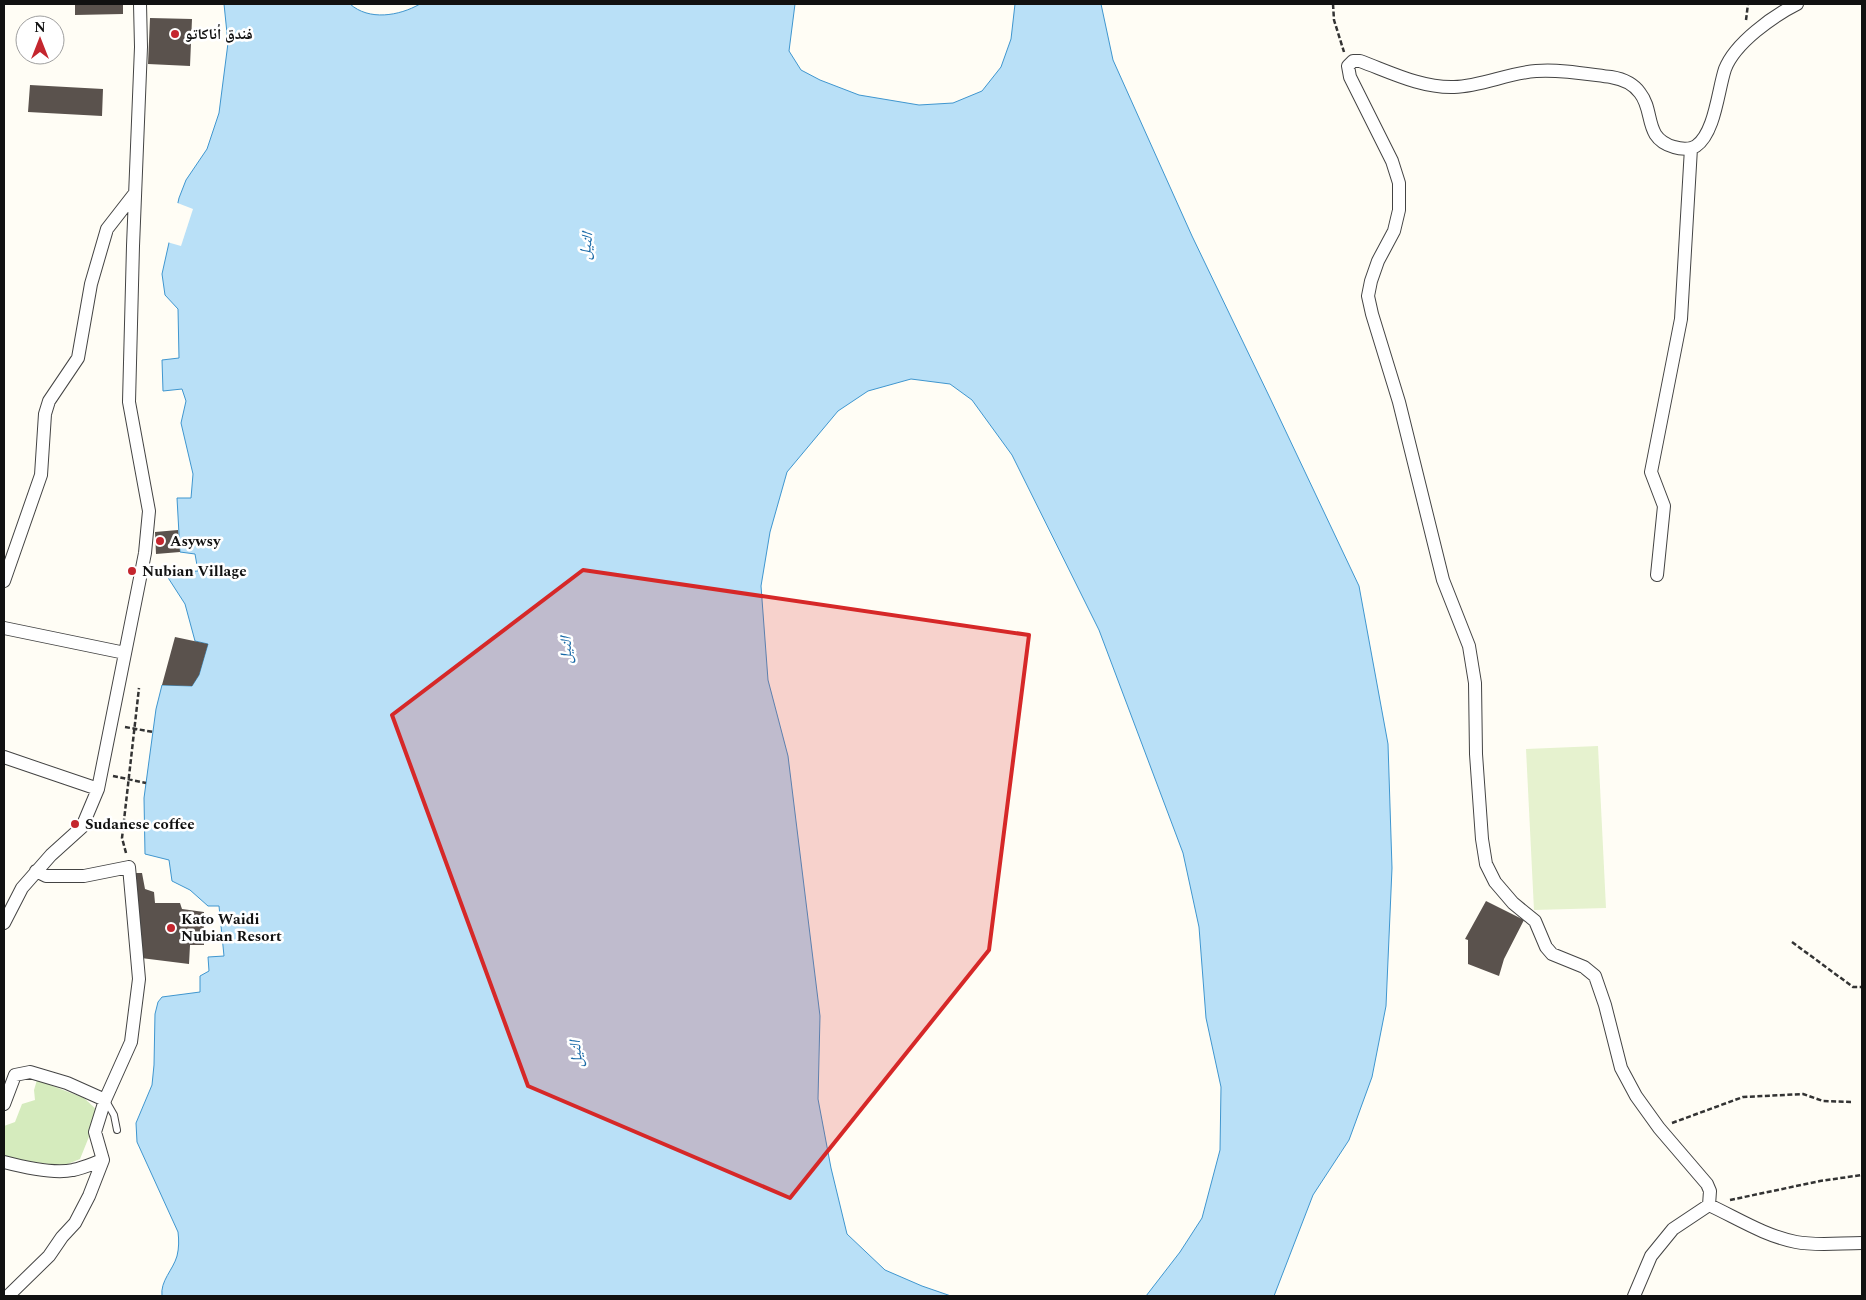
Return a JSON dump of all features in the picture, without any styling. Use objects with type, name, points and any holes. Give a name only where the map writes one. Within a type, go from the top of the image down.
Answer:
[{"type":"street","points":[[4,922],[22,888],[36,871],[82,826],[98,789],[145,553],[149,511],[130,402],[141,48],[140,4]]},
{"type":"street","points":[[1709,1205],[1710,1191],[1707,1184],[1659,1128],[1636,1096],[1621,1068],[1605,1005],[1595,976],[1584,967],[1552,954],[1546,947],[1535,921],[1512,903],[1495,882],[1486,864],[1482,839],[1476,754],[1474,683],[1469,646],[1443,580],[1400,402],[1368,296],[1371,281],[1394,231],[1399,210],[1399,184],[1392,161],[1350,77],[1348,66],[1353,61],[1360,61],[1416,82],[1453,87],[1471,86],[1514,74],[1536,71],[1592,74],[1619,79],[1634,86],[1642,95],[1650,126],[1657,138],[1672,147],[1691,148],[1697,145],[1708,130],[1725,68],[1732,55],[1744,42],[1782,11],[1797,4]]},
{"type":"street","points":[[1657,575],[1664,506],[1651,472],[1681,319],[1691,148]]},
{"type":"street","points":[[4,581],[41,475],[45,414],[48,401],[78,358],[91,284],[107,229],[135,193]]},
{"type":"street","points":[[5,632],[125,653]]},
{"type":"street","points":[[4,757],[98,789]]},
{"type":"street","points":[[8,1296],[49,1256],[62,1237],[75,1223],[89,1196],[103,1160],[95,1132],[105,1100],[131,1042],[139,980],[129,867],[84,876],[46,876],[36,871]]},
{"type":"street","points":[[5,1095],[14,1075],[30,1072],[67,1083],[105,1100]]},
{"type":"street","points":[[4,1162],[21,1167],[72,1170],[103,1160]]},
{"type":"street","points":[[1709,1205],[1764,1232],[1793,1241],[1804,1243],[1862,1243]]},
{"type":"street","points":[[1634,1296],[1651,1256],[1673,1228],[1709,1205]]},
{"type":"lane","points":[[105,1100],[114,1115],[118,1130]]},
{"type":"path","points":[[1333,4],[1334,20],[1348,66]]},
{"type":"path","points":[[129,867],[122,838],[139,688]]},
{"type":"path","points":[[110,724],[153,732]]},
{"type":"path","points":[[101,772],[146,783]]},
{"type":"path","points":[[1792,942],[1853,987],[1862,987]]},
{"type":"path","points":[[1659,1128],[1743,1097],[1803,1094],[1823,1101],[1851,1102]]},
{"type":"path","points":[[1709,1205],[1862,1174]]},
{"type":"highlighted area","points":[[583,570],[1029,635],[989,950],[790,1198],[528,1086],[392,715]]},
{"type":"green space","points":[[1598,746],[1606,908],[1534,910],[1526,749]]},
{"type":"green space","points":[[37,1080],[84,1098],[99,1112],[80,1159],[63,1166],[20,1160],[4,1155],[4,1126],[15,1122],[22,1104],[35,1100],[34,1090]]},
{"type":"water","name":"النيل","points":[[224,4],[350,4],[366,13],[384,15],[394,14],[420,4],[795,4],[789,51],[801,70],[820,80],[859,95],[919,105],[953,103],[982,91],[1001,67],[1011,39],[1015,4],[1101,4],[1113,60],[1192,236],[1359,586],[1388,744],[1392,868],[1386,1006],[1372,1077],[1349,1140],[1313,1195],[1274,1296],[1146,1296],[1180,1252],[1202,1218],[1220,1150],[1221,1087],[1206,1018],[1199,927],[1183,853],[1099,630],[1012,455],[972,400],[950,384],[911,379],[868,391],[838,411],[787,472],[770,532],[761,586],[768,680],[788,756],[820,1016],[818,1099],[831,1168],[847,1234],[885,1270],[951,1296],[162,1296],[163,1285],[177,1256],[178,1232],[137,1142],[136,1123],[152,1085],[155,1014],[158,1002],[162,997],[200,992],[200,976],[209,971],[208,957],[224,956],[219,906],[208,906],[190,890],[172,881],[169,860],[145,854],[144,798],[156,709],[162,685],[192,686],[199,675],[208,644],[195,641],[185,604],[165,573],[198,571],[195,554],[180,552],[177,498],[191,498],[193,474],[181,423],[186,401],[182,389],[163,391],[162,360],[179,358],[178,309],[165,295],[162,274],[179,198],[186,180],[207,149],[219,113],[228,43]]},
{"type":"pier","points":[[175,202],[193,209],[181,246],[167,242]]},
{"type":"building","points":[[75,4],[123,4],[123,14],[75,15]]},
{"type":"building","points":[[150,18],[192,19],[190,66],[148,64]]},
{"type":"building","points":[[30,85],[103,89],[102,116],[28,112]]},
{"type":"building","points":[[178,530],[180,552],[156,554],[155,532]]},
{"type":"building","points":[[175,637],[208,644],[199,675],[192,686],[162,685]]},
{"type":"building","name":"Kato Waidi Nubian Resort","points":[[133,873],[142,873],[145,889],[154,892],[155,903],[180,903],[182,909],[204,912],[204,945],[190,945],[189,964],[141,958]]},
{"type":"building","points":[[1486,901],[1524,920],[1504,959],[1499,976],[1468,964],[1468,940],[1465,939]]},
{"type":"place","name":"فندق أناكاتو","points":[[175,34]]},
{"type":"place","name":"Asywsy","points":[[160,541]]},
{"type":"place","name":"Nubian Village","points":[[132,571]]},
{"type":"place","name":"Sudanese coffee","points":[[75,824]]},
{"type":"place","name":"Kato Waidi Nubian Resort","points":[[171,928]]}]
